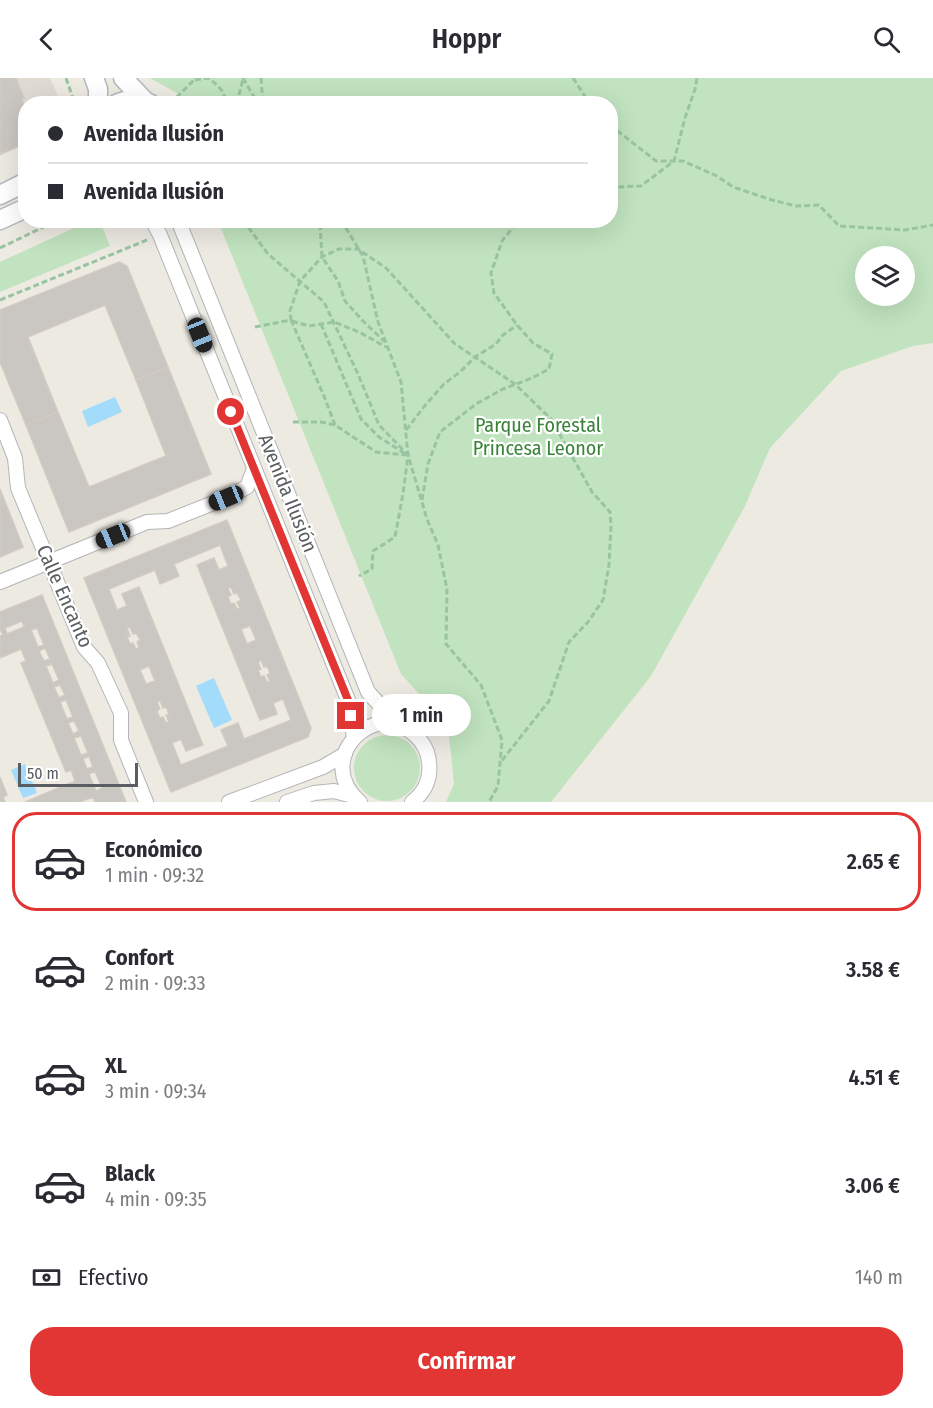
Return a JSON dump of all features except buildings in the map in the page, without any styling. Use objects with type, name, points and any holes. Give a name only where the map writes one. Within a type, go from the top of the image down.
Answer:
[{"type":"main road","points":[[94,78],[98,96]]},
{"type":"main road","points":[[123,78],[142,96]]},
{"type":"main road","points":[[0,195],[18,186]]},
{"type":"main road","points":[[0,220],[18,212]]},
{"type":"street","name":"Avenida Ilusión","points":[[156,228],[348,700],[354,738]]},
{"type":"street","name":"Avenida Ilusión","points":[[181,228],[368,692],[398,725],[412,731],[422,742],[429,755],[430,770],[427,784],[419,797],[412,802]]},
{"type":"street","name":"Calle Encanto","points":[[0,420],[15,458],[18,488],[84,647],[98,663],[121,713],[121,740],[146,802]]},
{"type":"street","points":[[0,582],[147,522],[168,521],[226,498],[247,487],[254,469]]},
{"type":"street","points":[[356,799],[345,783],[342,768],[345,754],[354,738],[363,730],[374,725],[386,723],[398,725]]},
{"type":"street","points":[[229,802],[323,767],[345,754]]},
{"type":"street","points":[[287,802],[314,793],[334,791],[356,799]]},
{"type":"path","points":[[66,78],[72,96]]},
{"type":"path","points":[[178,96],[195,79],[208,78],[223,91],[225,96]]},
{"type":"path","points":[[239,96],[243,78]]},
{"type":"path","points":[[243,78],[253,96]]},
{"type":"path","points":[[261,78],[262,96]]},
{"type":"path","points":[[573,78],[585,96]]},
{"type":"path","points":[[618,187],[641,186],[674,160],[697,78]]},
{"type":"path","points":[[618,131],[656,160],[683,161],[717,176],[733,187],[772,200],[796,206],[819,205],[839,226],[905,230],[933,225]]},
{"type":"path","points":[[0,248],[41,228]]},
{"type":"path","points":[[249,228],[268,254],[324,302],[379,424],[408,455]]},
{"type":"path","points":[[320,228],[322,257],[338,281],[345,300],[362,320],[386,342]]},
{"type":"path","points":[[346,228],[363,256],[378,322],[401,382],[408,455],[438,545],[447,589],[446,644],[481,685],[502,740],[498,786],[489,802]]},
{"type":"path","points":[[422,502],[428,465],[440,432],[476,404],[503,389],[549,369],[552,354],[533,343],[494,293],[491,273],[502,240],[512,228]]},
{"type":"path","points":[[0,300],[160,235]]},
{"type":"path","points":[[335,425],[291,320],[290,312],[300,281],[322,257],[339,249],[358,249],[386,268],[455,344],[515,384],[550,419],[592,492],[609,512],[611,526],[609,565],[603,600],[588,622],[569,642],[549,701],[500,763]]},
{"type":"path","points":[[255,327],[291,320],[309,326],[334,322],[359,332],[388,348]]},
{"type":"path","points":[[321,324],[361,419],[379,437],[408,455]]},
{"type":"path","points":[[406,431],[426,403],[444,384],[517,325]]},
{"type":"path","points":[[293,422],[321,422],[335,425],[376,452],[408,455]]},
{"type":"path","points":[[359,576],[372,569],[373,551],[395,537],[400,517],[408,455]]},
{"type":"shaded area","points":[[0,78],[50,78],[58,96],[18,96],[18,147],[0,156]]},
{"type":"green space","name":"Parque Forestal Princesa Leonor","points":[[150,78],[933,78],[933,343],[913,346],[841,371],[770,448],[744,508],[651,676],[551,802],[446,802],[454,784],[448,726],[401,674],[221,228],[618,228],[618,96],[182,96]]},
{"type":"green space","points":[[74,228],[103,228],[110,246],[0,292],[0,262]]},
{"type":"green space","points":[[393,735],[411,744],[418,755],[420,768],[418,781],[411,792],[400,799],[381,801],[363,792],[356,781],[354,762],[363,744],[374,737]]},
{"type":"water","points":[[115,397],[122,412],[88,427],[82,411]]},
{"type":"water","points":[[214,678],[232,720],[214,728],[196,686]]},
{"type":"water","points":[[25,764],[37,793],[23,798],[11,770]]},
{"type":"route","points":[[231,412],[348,700],[351,716]]}]
